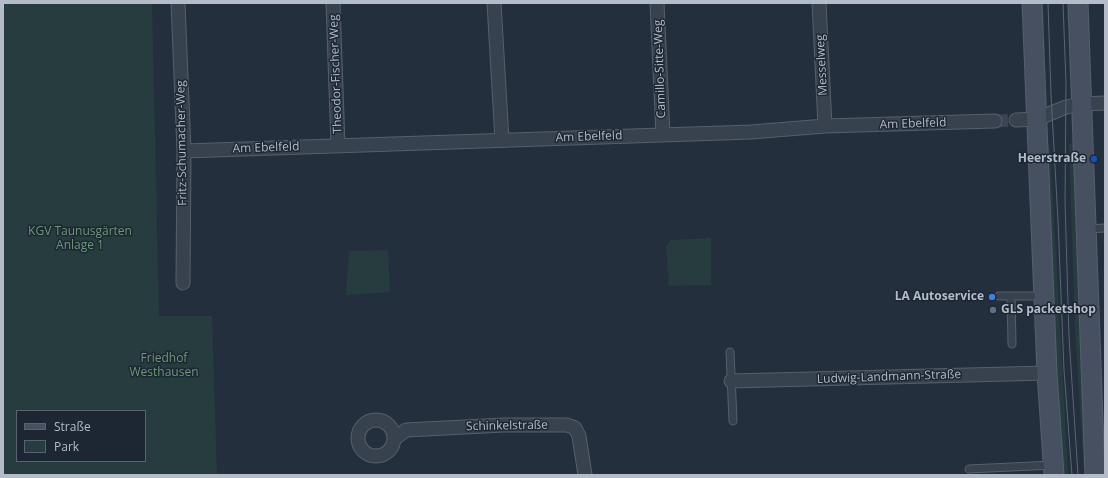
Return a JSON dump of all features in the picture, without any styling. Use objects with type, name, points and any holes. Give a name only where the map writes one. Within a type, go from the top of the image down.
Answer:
[{"type":"main road","points":[[1032,3],[1047,372],[1054,470]]},
{"type":"main road","points":[[1078,3],[1095,475]]},
{"type":"street","name":"Fritz-Schumacher-Weg","points":[[178,3],[184,151],[183,283]]},
{"type":"street","name":"Theodor-Fischer-Weg","points":[[333,3],[338,146]]},
{"type":"street","points":[[494,3],[502,140]]},
{"type":"street","name":"Camillo-Sitte-Weg","points":[[657,3],[663,135]]},
{"type":"street","name":"Messelweg","points":[[820,3],[825,126]]},
{"type":"street","points":[[1016,120],[1037,119],[1066,107],[1082,104],[1105,103]]},
{"type":"street","name":"Am Ebelfeld","points":[[184,151],[752,132],[825,126],[995,121]]},
{"type":"street","name":"Ludwig-Landmann-Straße","points":[[731,381],[1047,372]]},
{"type":"street","name":"Schinkelstraße","points":[[394,439],[406,430],[504,425],[567,425],[575,428],[579,436],[585,475]]},
{"type":"lane","points":[[1086,229],[1105,228]]},
{"type":"lane","points":[[999,296],[1044,296]]},
{"type":"lane","points":[[1011,296],[1012,344]]},
{"type":"lane","points":[[730,352],[733,421]]},
{"type":"lane","points":[[969,469],[1054,470]]},
{"type":"green space","name":"KGV Taunusgärten Anlage 1","points":[[3,3],[152,3],[159,316],[212,316],[217,475],[3,475]]},
{"type":"green space","points":[[1040,3],[1043,3],[1046,88],[1043,88]]},
{"type":"green space","points":[[1067,3],[1071,3],[1074,77],[1070,78]]},
{"type":"green space","points":[[1069,144],[1076,144],[1077,267],[1083,405],[1088,475],[1084,475],[1075,329]]},
{"type":"green space","points":[[1044,145],[1050,145],[1068,475],[1063,475],[1060,444]]},
{"type":"green space","points":[[711,238],[711,285],[669,286],[666,247],[671,240]]},
{"type":"green space","points":[[388,250],[390,292],[346,295],[349,251]]},
{"type":"tunnel","points":[[995,121],[1016,120]]},
{"type":"tram line","points":[[1048,3],[1064,370],[1072,475]]},
{"type":"tram line","points":[[1063,3],[1066,83],[1065,202],[1069,337],[1078,475]]},
{"type":"place","name":"Heerstraße","points":[[1094,159]]},
{"type":"place","name":"LA Autoservice","points":[[992,297]]},
{"type":"place","name":"GLS packetshop","points":[[993,310]]},
{"type":"park label","name":"Friedhof Westhausen","points":[[164,366]]}]
